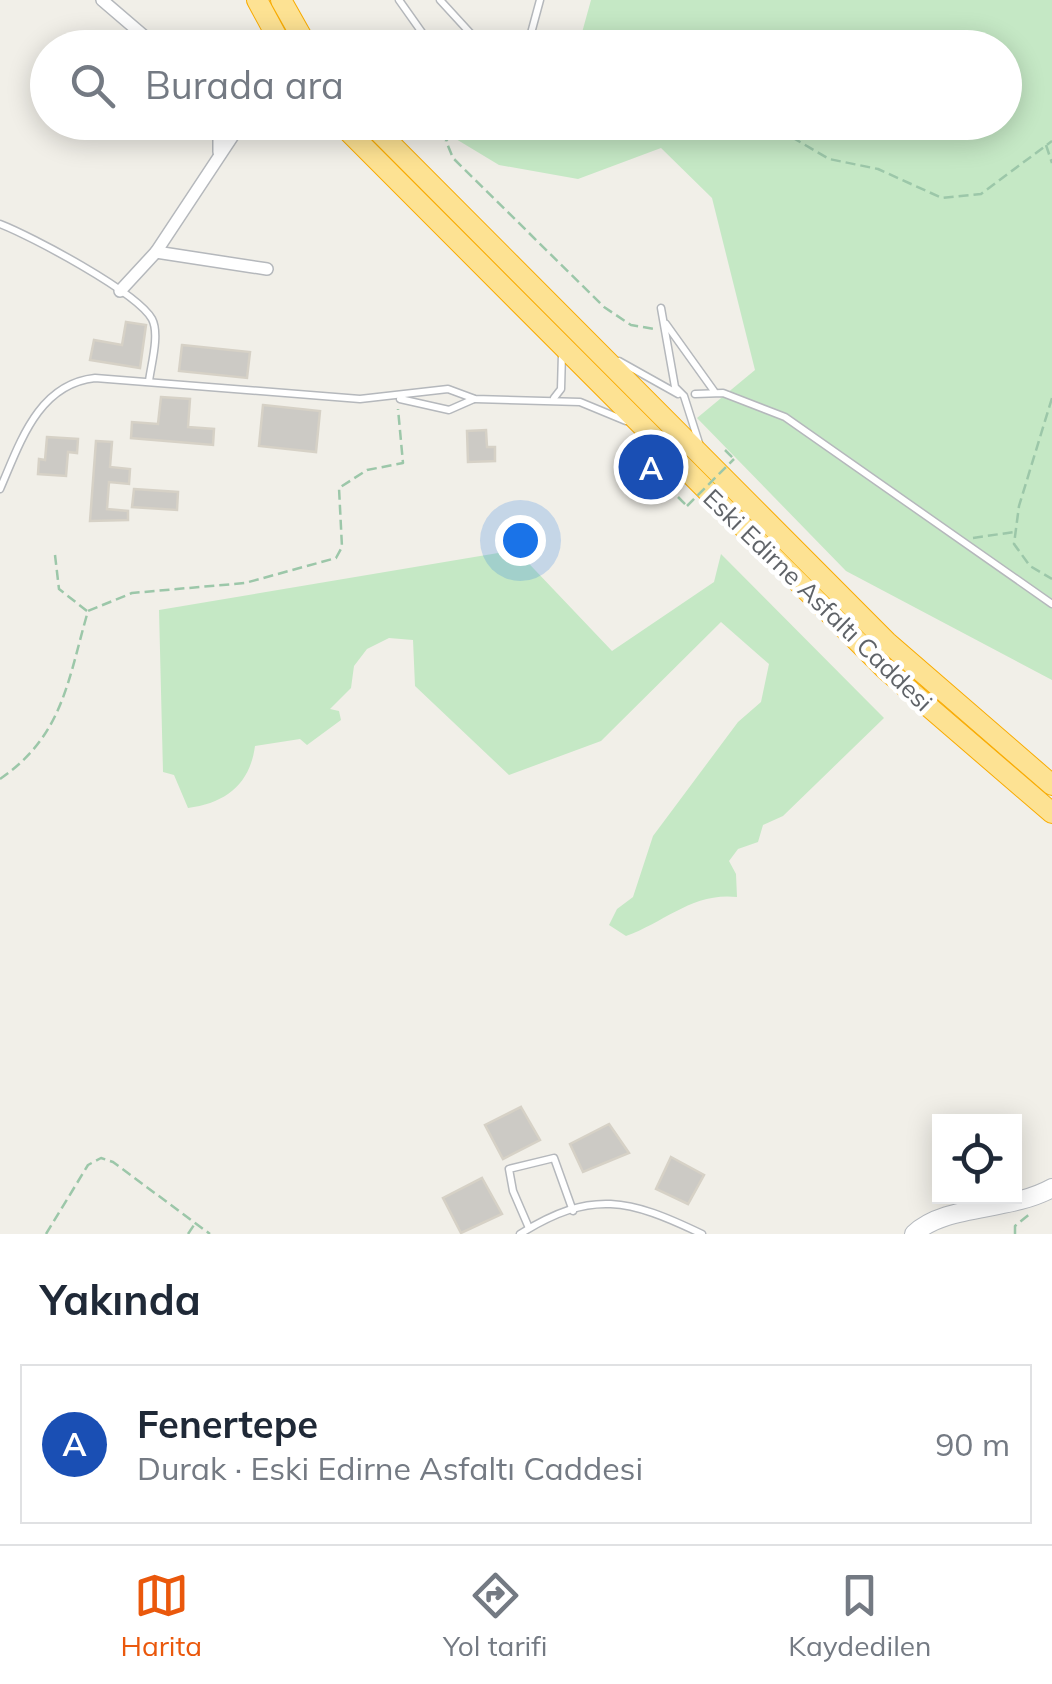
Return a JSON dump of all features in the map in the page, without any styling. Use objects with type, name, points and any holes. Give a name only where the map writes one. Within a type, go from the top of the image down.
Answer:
[{"type":"highway","points":[[256,0],[272,30]]},
{"type":"highway","points":[[281,0],[298,30]]},
{"type":"highway","name":"Eski Edirne Asfaltı Caddesi","points":[[357,140],[886,670],[1052,813]]},
{"type":"highway","name":"Eski Edirne Asfaltı Caddesi","points":[[387,140],[586,341],[716,456],[887,642],[1052,785]]},
{"type":"main road","points":[[914,1234],[943,1217],[1018,1204],[1052,1188]]},
{"type":"street","points":[[102,0],[137,30]]},
{"type":"street","points":[[219,140],[219,152]]},
{"type":"street","points":[[120,291],[156,252],[228,140]]},
{"type":"street","points":[[156,252],[266,270]]},
{"type":"lane","points":[[399,0],[420,30]]},
{"type":"lane","points":[[440,0],[468,30]]},
{"type":"lane","points":[[532,30],[540,0]]},
{"type":"lane","points":[[0,224],[120,291],[154,324],[149,381]]},
{"type":"lane","points":[[661,308],[674,387],[684,396],[716,456]]},
{"type":"lane","points":[[666,326],[714,391]]},
{"type":"lane","points":[[586,341],[684,396]]},
{"type":"lane","points":[[554,398],[563,376],[561,346]]},
{"type":"lane","points":[[0,488],[31,419],[62,389],[96,378],[396,398],[450,410],[475,399]]},
{"type":"lane","points":[[396,398],[448,390],[475,399],[554,398],[604,410],[649,434]]},
{"type":"lane","points":[[695,394],[714,391],[785,417],[1052,604]]},
{"type":"lane","points":[[529,1228],[512,1191],[510,1169],[554,1158],[573,1211]]},
{"type":"lane","points":[[520,1234],[573,1211],[621,1201],[702,1234]]},
{"type":"path","points":[[447,140],[453,158],[604,307],[631,325],[666,326]]},
{"type":"path","points":[[797,140],[829,159],[878,168],[942,198],[981,194],[1052,140]]},
{"type":"path","points":[[1046,145],[1052,163]]},
{"type":"path","points":[[88,611],[132,593],[245,583],[336,558],[342,547],[338,488],[368,470],[403,463],[396,398]]},
{"type":"path","points":[[1052,398],[1014,544],[1030,566],[1052,579]]},
{"type":"path","points":[[678,497],[687,506],[734,459],[716,456]]},
{"type":"path","points":[[959,540],[1016,532]]},
{"type":"path","points":[[55,555],[59,589],[88,611]]},
{"type":"path","points":[[0,779],[32,756],[44,739],[64,696],[88,611]]},
{"type":"path","points":[[46,1234],[88,1165],[101,1158],[113,1162],[210,1234]]},
{"type":"path","points":[[1014,1234],[1015,1226],[1034,1210]]},
{"type":"path","points":[[188,1234],[195,1224]]},
{"type":"green space","points":[[591,0],[1052,0],[1052,680],[846,571],[697,418],[755,370],[712,198],[661,148],[578,179],[499,165],[458,140],[1022,140],[1022,30],[583,30]]},
{"type":"green space","points":[[516,550],[612,651],[714,582],[721,554],[884,718],[783,816],[763,825],[758,842],[738,849],[729,861],[736,874],[737,897],[693,903],[626,936],[609,925],[617,909],[633,897],[653,836],[738,722],[761,702],[769,664],[721,622],[601,741],[509,775],[415,686],[413,640],[389,638],[367,649],[354,666],[351,688],[330,709],[339,711],[341,720],[307,745],[300,739],[255,746],[248,771],[234,789],[214,802],[188,808],[174,775],[163,772],[159,610]]},
{"type":"building","points":[[126,322],[146,325],[140,368],[90,360],[94,340],[122,345]]},
{"type":"building","points":[[182,345],[250,352],[247,378],[179,371]]},
{"type":"building","points":[[161,397],[190,399],[188,427],[214,429],[213,445],[131,438],[132,422],[158,424]]},
{"type":"building","points":[[263,405],[320,411],[316,452],[259,446]]},
{"type":"building","points":[[486,430],[487,447],[495,447],[495,461],[468,462],[467,431]]},
{"type":"building","points":[[47,437],[78,439],[77,453],[68,452],[66,476],[38,474],[39,459],[45,460]]},
{"type":"building","points":[[96,441],[112,442],[110,467],[130,469],[129,484],[109,482],[107,509],[128,511],[128,520],[90,521]]},
{"type":"building","points":[[134,489],[178,492],[177,510],[132,507]]},
{"type":"building","points":[[521,1107],[540,1140],[503,1159],[485,1125]]},
{"type":"building","points":[[609,1124],[629,1153],[583,1172],[570,1144]]},
{"type":"building","points":[[671,1157],[704,1175],[688,1204],[656,1189]]},
{"type":"building","points":[[482,1178],[502,1214],[461,1233],[443,1198]]},
{"type":"place","name":"Fenertepe","points":[[651,467]]}]
